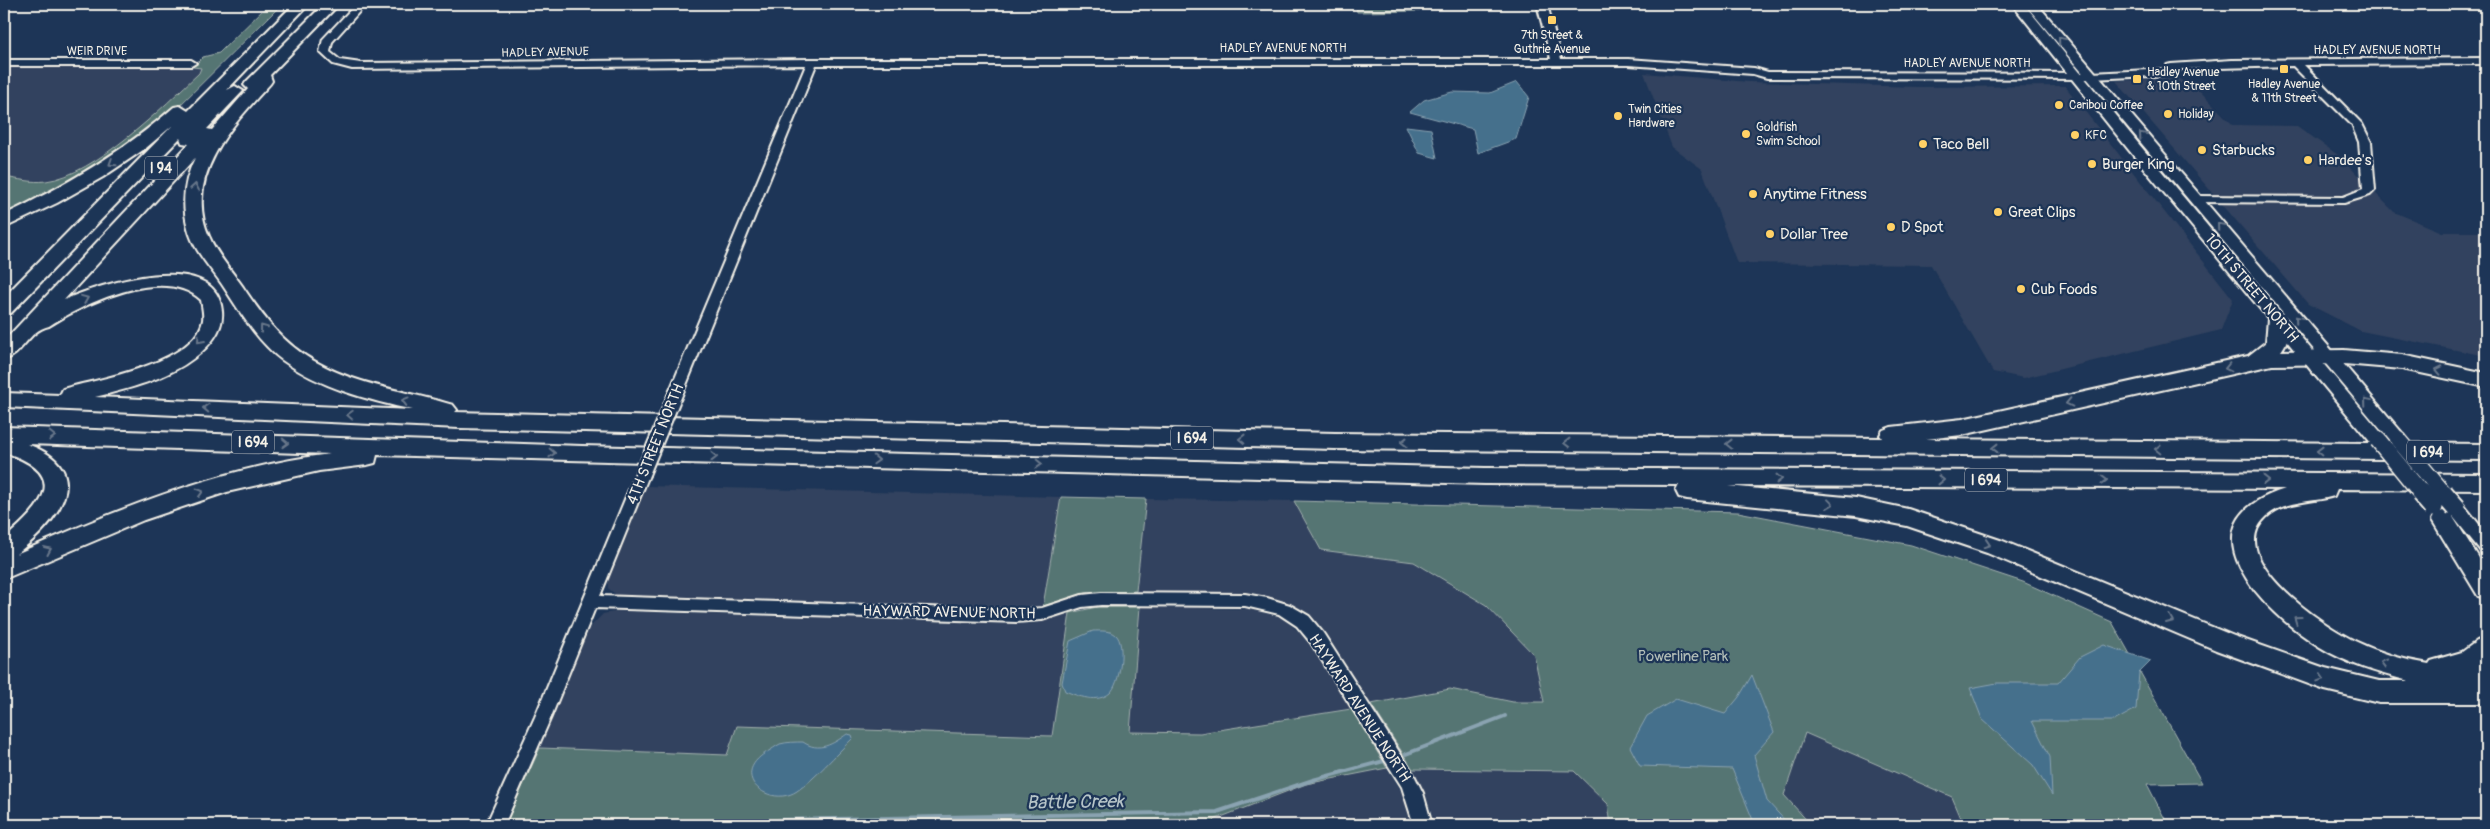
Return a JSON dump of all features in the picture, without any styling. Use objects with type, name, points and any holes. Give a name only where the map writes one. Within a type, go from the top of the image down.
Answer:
[{"type":"highway","points":[[4,222],[80,183],[138,145],[171,119],[289,4]]},
{"type":"highway","name":"I 94","points":[[4,308],[302,4]]},
{"type":"highway","name":"I 94","points":[[7,343],[320,4]]},
{"type":"highway","points":[[7,343],[262,74],[332,4]]},
{"type":"highway","points":[[4,294],[175,122],[241,51]]},
{"type":"highway","points":[[262,74],[264,81],[220,129],[198,172],[193,214],[197,231],[205,246],[246,306],[275,343],[309,367],[347,384],[369,391],[486,421]]},
{"type":"highway","points":[[4,400],[86,392],[122,383],[150,373],[192,349],[212,325],[214,311],[211,299],[191,284],[171,281],[140,283],[97,294],[74,303],[49,316],[7,343]]},
{"type":"highway","points":[[2252,362],[2274,348],[2278,342],[2278,319]]},
{"type":"highway","points":[[1778,445],[1962,427],[2272,358],[2320,357],[2402,362],[2486,380]]},
{"type":"highway","name":"I 694","points":[[4,400],[486,421],[1335,441],[2486,452]]},
{"type":"highway","name":"I 694","points":[[4,435],[503,451],[1485,476],[2486,482]]},
{"type":"highway","points":[[4,444],[38,458],[50,468],[55,478],[52,499],[41,517],[25,535],[4,551]]},
{"type":"highway","points":[[4,570],[123,519],[168,502],[248,478],[303,466],[356,458],[503,451]]},
{"type":"highway","points":[[1485,476],[1779,498],[1856,507],[1891,514],[1995,547],[2225,643],[2325,679],[2380,692],[2486,692]]},
{"type":"highway","points":[[2383,480],[2287,497],[2253,516],[2247,527],[2245,541],[2248,557],[2257,576],[2271,596],[2291,615],[2317,634],[2345,649],[2370,659],[2448,677],[2486,677]]},
{"type":"highway","points":[[2444,512],[2486,589]]},
{"type":"highway","points":[[2414,670],[2466,663],[2481,655],[2486,648]]},
{"type":"main road","name":"10TH STREET NORTH","points":[[2018,4],[2197,199],[2320,357],[2378,440],[2444,512],[2486,545]]},
{"type":"main road","name":"10TH STREET NORTH","points":[[2031,4],[2080,72],[2278,319],[2320,357],[2398,439],[2444,512],[2486,572]]},
{"type":"street","name":"HADLEY AVENUE","points":[[361,4],[327,41],[325,52],[338,62],[361,66],[812,62]]},
{"type":"street","points":[[1542,4],[1557,62]]},
{"type":"street","name":"HADLEY AVENUE NORTH","points":[[812,62],[1650,63],[1754,71],[1767,75],[2172,72],[2179,67],[2217,64],[2486,62]]},
{"type":"street","name":"4TH STREET NORTH","points":[[495,825],[590,602],[812,62]]},
{"type":"street","points":[[2197,199],[2344,200],[2366,193],[2368,190],[2365,142],[2357,124],[2295,62]]},
{"type":"street","name":"WEIR DRIVE","points":[[4,63],[191,63]]},
{"type":"street","name":"HAYWARD AVENUE NORTH","points":[[590,602],[1016,616],[1042,614],[1097,599],[1235,600],[1267,604],[1296,617],[1317,638],[1408,781],[1414,793],[1423,825]]},
{"type":"shaded area","points":[[199,61],[224,61],[159,126],[4,219],[4,67],[193,67]]},
{"type":"shaded area","points":[[1644,73],[1749,82],[1918,87],[2065,86],[2233,299],[2221,330],[2024,378],[1993,372],[1931,265],[1737,263],[1702,169],[1672,147]]},
{"type":"shaded area","points":[[2177,78],[2197,88],[2233,125],[2297,126],[2338,155],[2394,212],[2442,232],[2486,232],[2486,356],[2361,331],[2308,304],[2116,81]]},
{"type":"shaded area","points":[[1517,82],[1529,97],[1516,139],[1478,153],[1473,129],[1410,112],[1424,100],[1452,92],[1490,93]]},
{"type":"shaded area","points":[[1406,126],[1431,129],[1437,158],[1419,153]]},
{"type":"shaded area","points":[[645,486],[1061,497],[1043,606],[1039,607],[1012,608],[616,595],[608,588],[608,580]]},
{"type":"shaded area","points":[[1146,499],[1294,501],[1321,550],[1414,562],[1486,605],[1534,655],[1544,702],[1513,702],[1450,689],[1371,704],[1320,626],[1307,614],[1290,603],[1252,593],[1136,591]]},
{"type":"shaded area","points":[[1140,607],[1250,609],[1281,617],[1305,637],[1351,709],[1200,733],[1130,733]]},
{"type":"shaded area","points":[[618,611],[1015,624],[1038,623],[1070,613],[1052,736],[738,726],[727,755],[540,748],[588,629],[603,614]]},
{"type":"shaded area","points":[[1093,631],[1114,633],[1119,640],[1121,655],[1119,673],[1114,688],[1105,696],[1093,699],[1065,691],[1062,683],[1070,641]]},
{"type":"shaded area","points":[[2104,645],[2151,661],[2139,673],[2136,709],[2114,721],[2032,721],[2050,757],[2052,795],[2033,765],[1982,719],[1970,688],[1997,683],[2058,683],[2080,657]]},
{"type":"shaded area","points":[[1752,675],[1774,732],[1754,755],[1767,801],[1789,825],[1755,825],[1732,769],[1640,766],[1630,747],[1647,716],[1676,699],[1725,714],[1739,697]]},
{"type":"shaded area","points":[[1805,733],[1952,797],[1964,825],[1811,825],[1784,795]]},
{"type":"shaded area","points":[[847,734],[852,735],[853,738],[797,791],[775,796],[765,793],[752,780],[751,771],[756,761],[780,744],[803,742],[820,747],[831,744]]},
{"type":"shaded area","points":[[1387,768],[1403,794],[1412,825],[1210,825],[1216,819],[1306,784]]},
{"type":"shaded area","points":[[1413,769],[1574,771],[1608,804],[1611,825],[1435,825],[1426,796]]},
{"type":"green space","points":[[269,4],[282,4],[159,126],[26,209],[4,219],[4,177],[30,181],[46,181],[65,176],[107,153],[148,120],[199,73],[201,68],[193,67],[203,57],[219,53]]},
{"type":"green space","points":[[1356,4],[1420,4],[1420,11],[1357,12]]},
{"type":"green space","points":[[1061,497],[1146,499],[1136,591],[1086,593],[1043,606]]},
{"type":"green space","name":"Powerline Park","points":[[1294,501],[1738,512],[1911,545],[2023,582],[2112,622],[2202,783],[2147,784],[2168,825],[1964,825],[1952,797],[1805,733],[1784,795],[1811,825],[1611,825],[1608,804],[1574,771],[1413,769],[1371,704],[1450,689],[1513,702],[1544,702],[1534,655],[1486,605],[1414,562],[1321,550]]},
{"type":"green space","points":[[1097,607],[1140,607],[1130,732],[1200,733],[1351,709],[1387,768],[1306,784],[1216,819],[1210,825],[505,825],[540,748],[727,755],[737,726],[1052,736],[1070,613]]},
{"type":"waterway","name":"Battle Creek","points":[[1406,754],[1505,716]]},
{"type":"waterway","name":"Battle Creek","points":[[759,825],[781,820],[1217,812],[1313,780],[1384,761]]},
{"type":"place","name":"7th Street & Guthrie Avenue","points":[[1552,20]]},
{"type":"place","name":"Hadley Avenue & 11th Street","points":[[2284,69]]},
{"type":"place","name":"Hadley Avenue & 10th Street","points":[[2137,79]]},
{"type":"place","name":"Caribou Coffee","points":[[2059,105]]},
{"type":"place","name":"Holiday","points":[[2168,114]]},
{"type":"place","name":"Twin Cities Hardware","points":[[1618,116]]},
{"type":"place","name":"Goldfish Swim School","points":[[1746,134]]},
{"type":"place","name":"KFC","points":[[2075,135]]},
{"type":"place","name":"Taco Bell","points":[[1923,144]]},
{"type":"place","name":"Starbucks","points":[[2202,150]]},
{"type":"place","name":"Hardee's","points":[[2308,160]]},
{"type":"place","name":"Burger King","points":[[2092,164]]},
{"type":"place","name":"Anytime Fitness","points":[[1753,194]]},
{"type":"place","name":"Great Clips","points":[[1998,212]]},
{"type":"place","name":"D Spot","points":[[1891,227]]},
{"type":"place","name":"Dollar Tree","points":[[1770,234]]},
{"type":"place","name":"Cub Foods","points":[[2021,289]]}]
